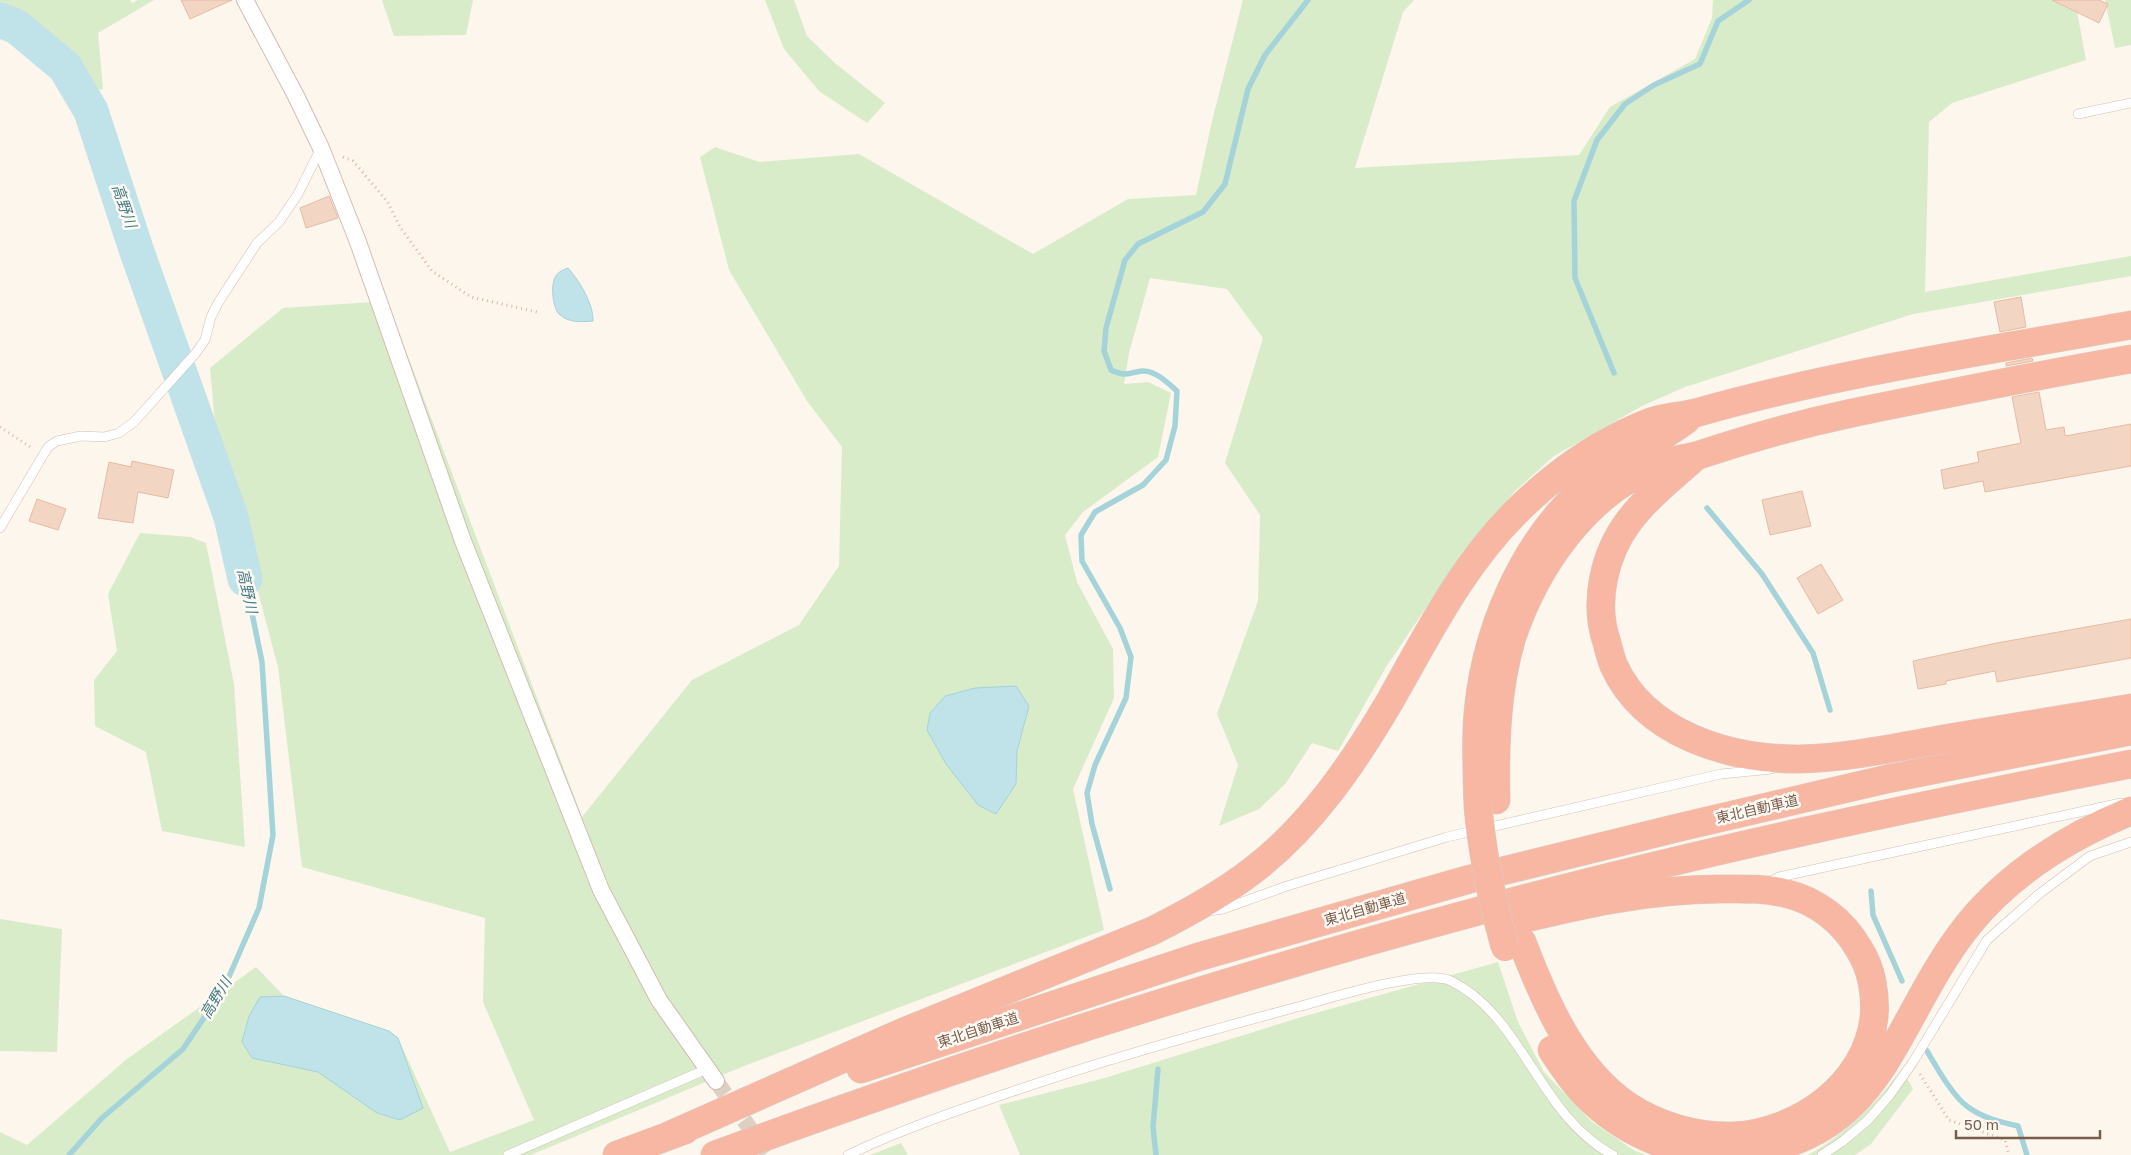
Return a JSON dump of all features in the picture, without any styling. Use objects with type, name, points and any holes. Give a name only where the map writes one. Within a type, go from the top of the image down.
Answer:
[{"type":"highway","points":[[668,1136],[901,1033],[1098,954],[1189,912],[1251,872],[1306,822],[1349,765],[1383,712],[1440,612],[1467,571],[1514,514],[1570,467],[1624,434],[1656,420],[1695,414],[1798,386],[2131,325]]},
{"type":"highway","points":[[1722,1155],[1677,1149],[1650,1139],[1625,1126],[1584,1093],[1548,1045],[1534,1020],[1513,944],[1487,873],[1481,837],[1504,671],[1512,638],[1548,560],[1584,516],[1627,480],[1660,463],[1696,456],[1743,440],[1815,420],[2025,377],[2131,359]]},
{"type":"highway","points":[[1487,803],[1476,768],[1477,725],[1482,686],[1496,627],[1520,571],[1555,520],[1594,481],[1626,458],[1665,436],[1695,414]]},
{"type":"highway","points":[[1696,456],[1629,521],[1614,545],[1605,568],[1601,613],[1605,639],[1614,666],[1629,690],[1650,712],[1675,730],[1700,743],[1732,752],[1797,758],[1885,749],[2131,708]]},
{"type":"highway","name":"東北自動車道","points":[[617,1155],[912,1051],[1198,957],[1470,879],[1887,779],[2131,731]]},
{"type":"highway","points":[[715,1155],[911,1085],[1208,989],[1474,912],[1691,857],[1892,811],[2131,764]]},
{"type":"highway","points":[[1734,1155],[1762,1152],[1813,1133],[1856,1102],[1889,1058],[1946,958],[1968,925],[1997,894],[2027,869],[2067,841],[2103,822],[2131,811]]},
{"type":"highway","points":[[1208,989],[1479,930],[1588,903],[1647,893],[1700,889],[1760,888],[1786,893],[1810,902],[1833,917],[1853,938],[1866,960],[1873,984],[1875,1008],[1872,1032],[1865,1054],[1852,1074],[1838,1090],[1817,1108],[1790,1122],[1762,1132],[1734,1136],[1703,1134],[1678,1129],[1652,1119],[1627,1105],[1605,1086],[1583,1062],[1568,1042],[1552,1014],[1537,981],[1513,944]]},
{"type":"street","points":[[245,0],[296,96],[321,148],[358,242],[463,541],[601,890],[659,1000],[711,1075]]},
{"type":"lane","points":[[2078,114],[2131,104]]},
{"type":"lane","points":[[0,528],[48,447],[57,442],[81,436],[104,437],[119,433],[134,422],[195,354],[205,340],[211,317],[218,303],[257,243],[279,222],[298,194],[321,148]]},
{"type":"lane","points":[[1189,912],[1223,909],[1287,886],[1447,837],[1721,774],[1791,767],[1797,758]]},
{"type":"lane","points":[[1760,888],[1779,877],[2122,803],[2131,803]]},
{"type":"lane","points":[[1822,1155],[1867,1121],[1889,1096],[1913,1062],[1987,940],[2039,894],[2090,856],[2131,842]]},
{"type":"lane","points":[[848,1155],[912,1127],[1101,1062],[1352,993],[1429,977],[1449,980],[1491,1010],[1567,1117],[1586,1136],[1614,1155]]},
{"type":"lane","points":[[508,1155],[711,1075]]},
{"type":"path","points":[[321,148],[353,161],[387,202],[400,226],[432,271],[471,297],[537,312]]},
{"type":"path","points":[[0,427],[44,454]]},
{"type":"path","points":[[1913,1062],[1949,1120],[2005,1140],[2009,1155]]},
{"type":"green space","points":[[0,0],[130,0],[132,3],[138,0],[154,0],[98,33],[103,89],[89,91],[74,67],[41,34],[0,13]]},
{"type":"green space","points":[[382,0],[473,0],[466,35],[394,36]]},
{"type":"green space","points":[[765,0],[794,0],[807,36],[836,64],[885,103],[867,123],[819,91],[784,49]]},
{"type":"green space","points":[[1243,0],[1414,0],[1403,12],[1355,168],[1579,155],[1610,107],[1695,59],[1712,18],[1713,0],[2075,0],[2086,60],[1952,103],[1929,122],[1925,292],[2131,256],[2131,276],[1913,314],[1685,387],[1642,406],[1554,456],[1515,491],[1459,559],[1386,667],[1338,751],[1312,743],[1286,783],[1259,809],[1219,826],[1238,765],[1217,714],[1258,601],[1260,515],[1225,463],[1263,338],[1227,289],[1150,278],[1129,353],[1124,384],[1148,382],[1171,393],[1158,457],[1083,512],[1065,535],[1077,582],[1113,649],[1114,698],[1073,789],[1104,930],[744,1066],[531,1155],[0,1155],[0,1132],[27,1145],[127,1059],[256,967],[284,996],[389,1031],[398,1038],[450,1152],[534,1120],[483,1002],[485,918],[302,867],[278,667],[216,434],[210,368],[283,308],[387,301],[582,817],[692,680],[799,625],[839,566],[842,447],[807,401],[729,270],[700,157],[715,147],[760,162],[859,154],[1033,254],[1128,199],[1196,195],[1212,121]]},
{"type":"green space","points":[[2105,0],[2131,0],[2131,45],[2115,48]]},
{"type":"green space","points":[[140,533],[190,537],[206,543],[234,684],[245,847],[162,831],[146,752],[95,726],[94,680],[117,651],[108,594]]},
{"type":"green space","points":[[0,919],[62,929],[57,1052],[0,1051]]},
{"type":"green space","points":[[1498,962],[1518,1022],[1544,1072],[1592,1122],[1635,1151],[1647,1155],[1020,1155],[999,1105],[1101,1079],[1305,1016]]},
{"type":"green space","points":[[1902,1069],[1913,1089],[1871,1144],[1855,1155],[1808,1155],[1848,1128],[1882,1094]]},
{"type":"green space","points":[[901,1143],[908,1155],[870,1155]]},
{"type":"water","points":[[568,268],[585,293],[593,315],[593,321],[579,322],[571,320],[559,314],[555,307],[553,298],[554,280],[556,275]]},
{"type":"water","points":[[1016,686],[1029,706],[1017,751],[1016,784],[996,814],[978,805],[946,764],[927,730],[930,713],[945,696],[975,688]]},
{"type":"water","points":[[284,996],[389,1031],[398,1038],[423,1108],[400,1120],[377,1113],[318,1072],[252,1058],[242,1042],[249,1016],[260,997]]},
{"type":"building","points":[[181,0],[232,0],[190,19]]},
{"type":"building","points":[[2052,0],[2099,0],[2108,4],[2099,23]]},
{"type":"building","points":[[329,196],[338,218],[306,228],[300,208]]},
{"type":"building","points":[[2021,297],[2026,327],[2000,332],[1994,302]]},
{"type":"building","points":[[2032,358],[2033,361],[2006,366],[2006,363]]},
{"type":"building","points":[[2039,392],[2046,430],[2064,427],[2065,436],[2131,424],[2131,466],[1985,492],[1983,481],[1944,489],[1941,470],[1979,462],[1977,452],[2021,443],[2012,397]]},
{"type":"building","points":[[132,461],[174,470],[168,498],[138,492],[133,523],[98,518],[109,462],[131,467]]},
{"type":"building","points":[[1802,491],[1811,526],[1770,535],[1762,500]]},
{"type":"building","points":[[37,499],[66,509],[58,530],[29,521]]},
{"type":"building","points":[[1821,564],[1843,600],[1818,614],[1797,578]]},
{"type":"building","points":[[2131,619],[2131,658],[1997,682],[1995,671],[1946,681],[1946,684],[1918,689],[1913,661],[1997,643]]},
{"type":"waterway","points":[[1110,889],[1092,824],[1087,793],[1095,765],[1126,698],[1131,657],[1120,628],[1082,561],[1081,535],[1095,512],[1143,485],[1166,460],[1175,426],[1177,391],[1161,378],[1147,371],[1124,374],[1111,370],[1104,351],[1106,328],[1125,260],[1138,244],[1203,212],[1225,184],[1248,89],[1265,55],[1308,0]]},
{"type":"waterway","points":[[1614,373],[1575,278],[1574,201],[1597,140],[1625,104],[1654,85],[1700,64],[1718,21],[1749,0]]},
{"type":"waterway","name":"高野川","points":[[0,20],[17,27],[65,67],[91,111],[136,249],[231,517],[245,579]]},
{"type":"waterway","points":[[1707,508],[1762,574],[1813,653],[1830,710]]},
{"type":"waterway","name":"高野川","points":[[69,1155],[102,1118],[183,1049],[224,988],[259,908],[273,835],[262,662],[245,579]]},
{"type":"waterway","points":[[1871,891],[1873,915],[1902,981]]},
{"type":"waterway","points":[[1927,1051],[1945,1081],[1962,1102],[1986,1117],[2018,1126],[2027,1155]]},
{"type":"waterway","points":[[1156,1155],[1153,1127],[1158,1069]]},
{"type":"tunnel","points":[[716,1081],[769,1155]]}]
